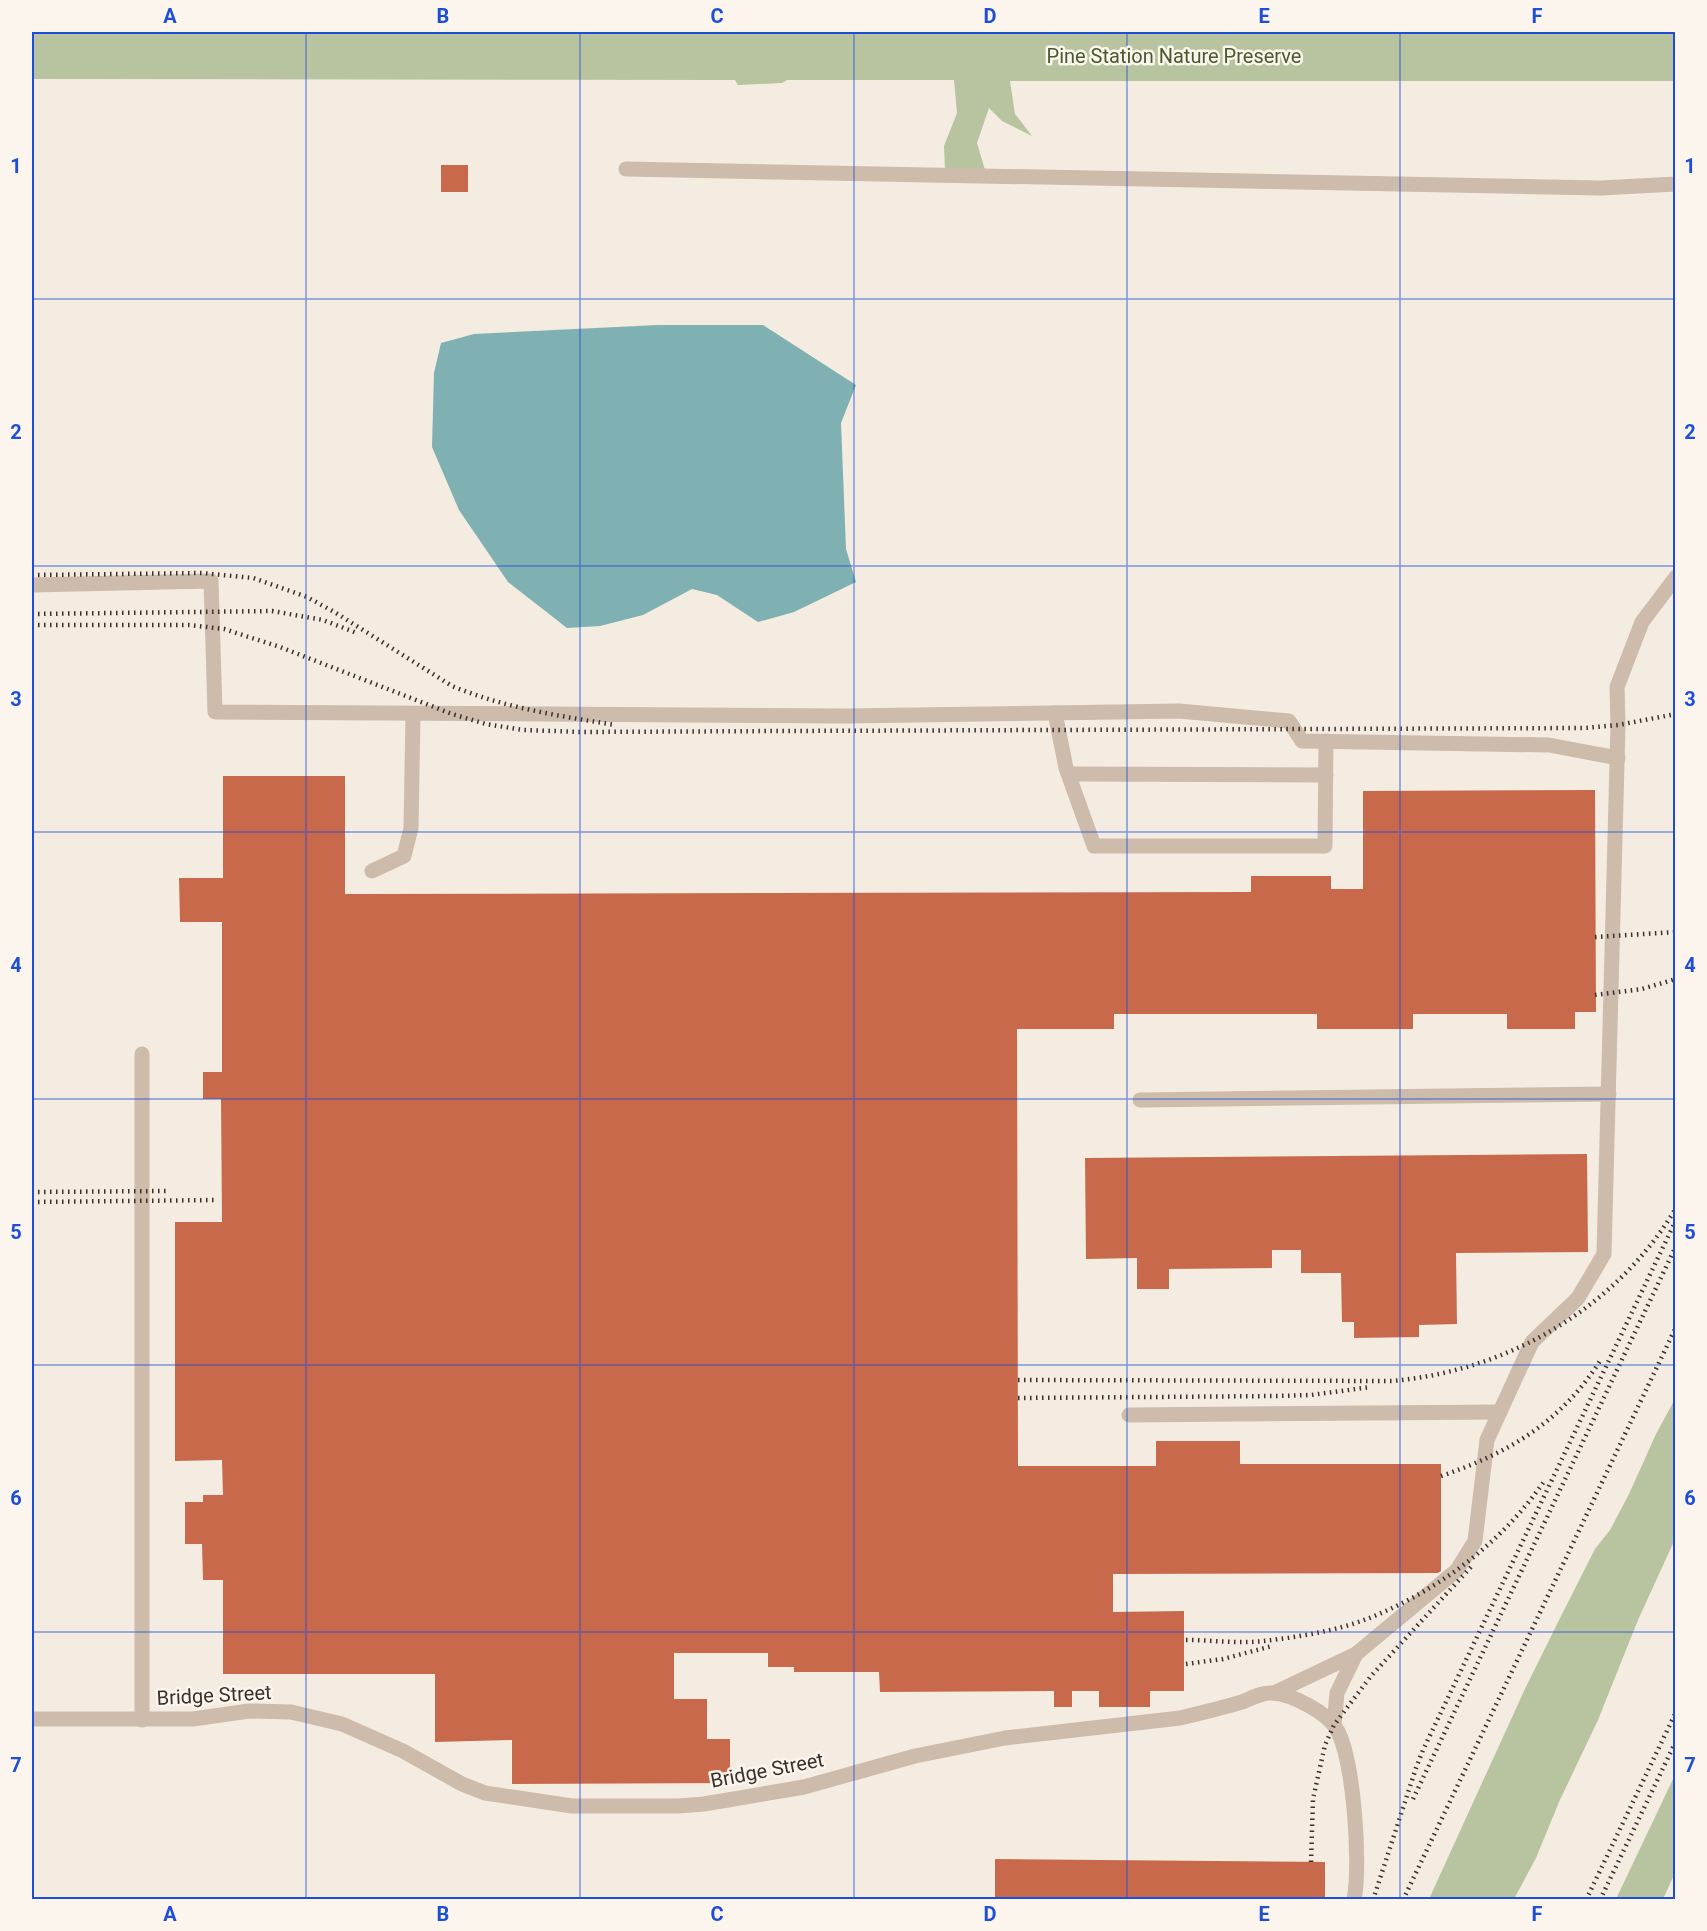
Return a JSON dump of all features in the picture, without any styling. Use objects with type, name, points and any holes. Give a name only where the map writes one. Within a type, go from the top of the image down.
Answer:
[{"type":"lane","points":[[626,169],[1589,187],[1676,184]]},
{"type":"lane","points":[[1334,1725],[1337,1693],[1356,1654],[1457,1570],[1475,1541],[1487,1440],[1532,1342],[1578,1298],[1604,1254],[1618,758],[1617,687],[1642,622],[1676,577]]},
{"type":"lane","points":[[32,585],[211,581],[215,712],[846,716],[1179,711],[1289,721],[1302,741],[1549,745],[1618,758]]},
{"type":"lane","points":[[1055,713],[1057,731],[1069,774],[1094,846],[1325,846],[1326,741]]},
{"type":"lane","points":[[372,871],[404,856],[411,828],[413,714]]},
{"type":"lane","points":[[1069,774],[1326,775]]},
{"type":"lane","points":[[142,1054],[142,1720]]},
{"type":"lane","points":[[1140,1100],[1608,1094]]},
{"type":"lane","points":[[1129,1415],[1500,1412]]},
{"type":"lane","name":"Bridge Street","points":[[32,1719],[193,1719],[249,1712],[291,1712],[342,1724],[403,1751],[462,1784],[485,1793],[572,1806],[678,1806],[804,1787],[915,1756],[1005,1738],[1180,1718],[1208,1712],[1262,1694],[1274,1693],[1356,1654]]},
{"type":"lane","points":[[1274,1693],[1310,1706],[1326,1716],[1334,1725],[1344,1750],[1357,1839],[1357,1888],[1354,1899]]},
{"type":"green space","name":"Pine Station Nature Preserve","points":[[32,32],[1675,32],[1676,81],[1010,81],[1015,114],[1032,136],[1002,121],[989,108],[977,143],[985,170],[945,170],[944,146],[957,113],[954,80],[787,80],[782,83],[738,85],[735,80],[32,79]]},
{"type":"green space","points":[[1675,1399],[1675,1539],[1536,1858],[1514,1899],[1429,1899],[1524,1691],[1595,1549],[1610,1530],[1629,1494],[1656,1434]]},
{"type":"green space","points":[[1675,1775],[1675,1873],[1663,1899],[1616,1899]]},
{"type":"water","points":[[658,325],[763,325],[856,385],[841,423],[846,549],[856,582],[794,612],[758,622],[717,595],[692,589],[643,615],[600,626],[567,628],[508,582],[459,510],[432,447],[434,373],[441,343],[474,334]]},
{"type":"building","points":[[441,165],[468,165],[468,192],[441,192]]},
{"type":"building","points":[[223,776],[345,776],[345,894],[1251,892],[1251,876],[1331,876],[1331,889],[1363,889],[1363,791],[1595,790],[1596,1012],[1575,1012],[1575,1029],[1507,1029],[1507,1014],[1413,1014],[1413,1029],[1317,1029],[1317,1014],[1114,1014],[1114,1029],[1017,1029],[1018,1466],[1156,1466],[1156,1441],[1240,1441],[1240,1464],[1441,1464],[1441,1571],[1438,1573],[1113,1574],[1113,1612],[1184,1611],[1184,1691],[1150,1691],[1150,1707],[1099,1707],[1099,1691],[1072,1691],[1072,1707],[1054,1707],[1054,1691],[880,1692],[879,1672],[794,1672],[794,1667],[768,1667],[768,1653],[674,1653],[674,1699],[707,1699],[707,1739],[730,1739],[730,1783],[512,1784],[512,1740],[435,1742],[435,1674],[223,1674],[223,1580],[203,1580],[202,1544],[185,1544],[185,1502],[203,1502],[203,1495],[223,1495],[222,1460],[175,1461],[175,1222],[222,1222],[221,1099],[203,1099],[203,1072],[222,1072],[222,922],[180,922],[179,878],[223,878]]},
{"type":"building","points":[[1587,1154],[1588,1252],[1456,1253],[1457,1324],[1419,1325],[1419,1337],[1354,1338],[1354,1322],[1342,1322],[1341,1273],[1301,1273],[1301,1250],[1272,1250],[1272,1268],[1169,1269],[1169,1289],[1137,1289],[1137,1258],[1086,1259],[1085,1158]]},
{"type":"building","points":[[995,1859],[1325,1862],[1325,1899],[995,1899]]},
{"type":"railway","points":[[32,575],[202,573],[253,578],[307,597],[452,686],[512,706],[615,725]]},
{"type":"railway","points":[[32,614],[272,611],[323,620],[357,633]]},
{"type":"railway","points":[[32,625],[189,625],[224,629],[280,647],[452,714],[486,724],[523,730],[582,732],[1585,728],[1618,725],[1676,714]]},
{"type":"railway","points":[[1595,937],[1676,932]]},
{"type":"railway","points":[[1595,995],[1642,989],[1676,979]]},
{"type":"railway","points":[[32,1192],[168,1191]]},
{"type":"railway","points":[[32,1202],[218,1200]]},
{"type":"railway","points":[[1018,1380],[1392,1381],[1435,1375],[1476,1364],[1517,1348],[1555,1329],[1590,1304],[1622,1276],[1651,1244],[1676,1208]]},
{"type":"railway","points":[[1373,1900],[1423,1750],[1676,1220]]},
{"type":"railway","points":[[1413,1799],[1676,1246]]},
{"type":"railway","points":[[1403,1900],[1676,1327]]},
{"type":"railway","points":[[1441,1476],[1489,1457],[1531,1433],[1568,1401],[1585,1383],[1600,1361]]},
{"type":"railway","points":[[1018,1398],[1311,1395],[1371,1387]]},
{"type":"railway","points":[[1186,1640],[1245,1642],[1290,1638],[1342,1627],[1393,1608],[1443,1579],[1489,1544],[1528,1503],[1545,1480]]},
{"type":"railway","points":[[1311,1862],[1313,1799],[1325,1745],[1334,1725],[1371,1676],[1471,1567]]},
{"type":"railway","points":[[1186,1664],[1223,1659],[1272,1646]]},
{"type":"railway","points":[[1586,1900],[1676,1712]]},
{"type":"railway","points":[[1600,1900],[1676,1741]]}]
